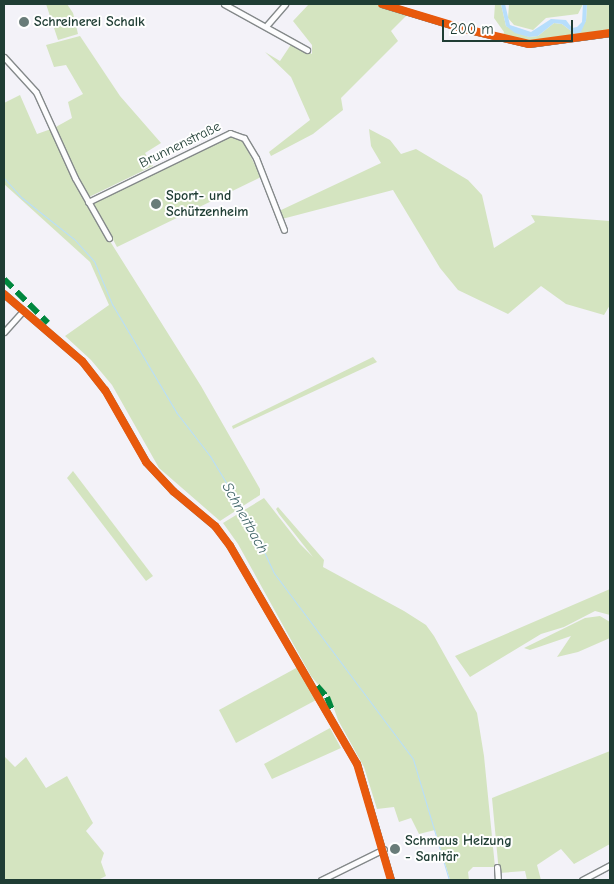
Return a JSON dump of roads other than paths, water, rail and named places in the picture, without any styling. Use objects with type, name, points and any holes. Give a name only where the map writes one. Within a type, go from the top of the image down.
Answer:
[{"type":"street","points":[[224,4],[234,6],[307,50]]},
{"type":"street","points":[[267,25],[285,4]]},
{"type":"street","points":[[382,4],[469,31],[529,44],[610,33]]},
{"type":"street","points":[[4,57],[36,92],[88,202],[109,238]]},
{"type":"street","name":"Brunnenstraße","points":[[88,202],[230,133],[244,138],[256,158],[284,230]]},
{"type":"street","points":[[4,294],[82,361],[105,390],[146,462],[173,491],[215,526],[230,546],[354,757],[373,811],[391,880]]},
{"type":"street","points":[[4,332],[23,312]]},
{"type":"street","points":[[321,880],[384,849]]},
{"type":"street","points":[[582,880],[610,865]]},
{"type":"street","points":[[497,867],[498,880]]},
{"type":"water","points":[[501,4],[505,4],[510,25],[531,32],[551,19],[566,20],[572,28],[577,27],[582,22],[583,4],[587,4],[586,21],[581,32],[575,34],[562,24],[554,23],[538,36],[529,37],[515,33],[506,26]]},
{"type":"waterway","name":"Schneitbach","points":[[4,178],[21,197],[75,240],[94,261],[112,304],[176,412],[210,456],[250,522],[274,573],[413,759],[449,880]]},
{"type":"place","name":"Schreinerei Schalk","points":[[24,22]]},
{"type":"place","name":"Sport- und Schützenheim","points":[[156,204]]},
{"type":"place","name":"Schmaus Heizung - Sanitär","points":[[395,849]]}]
